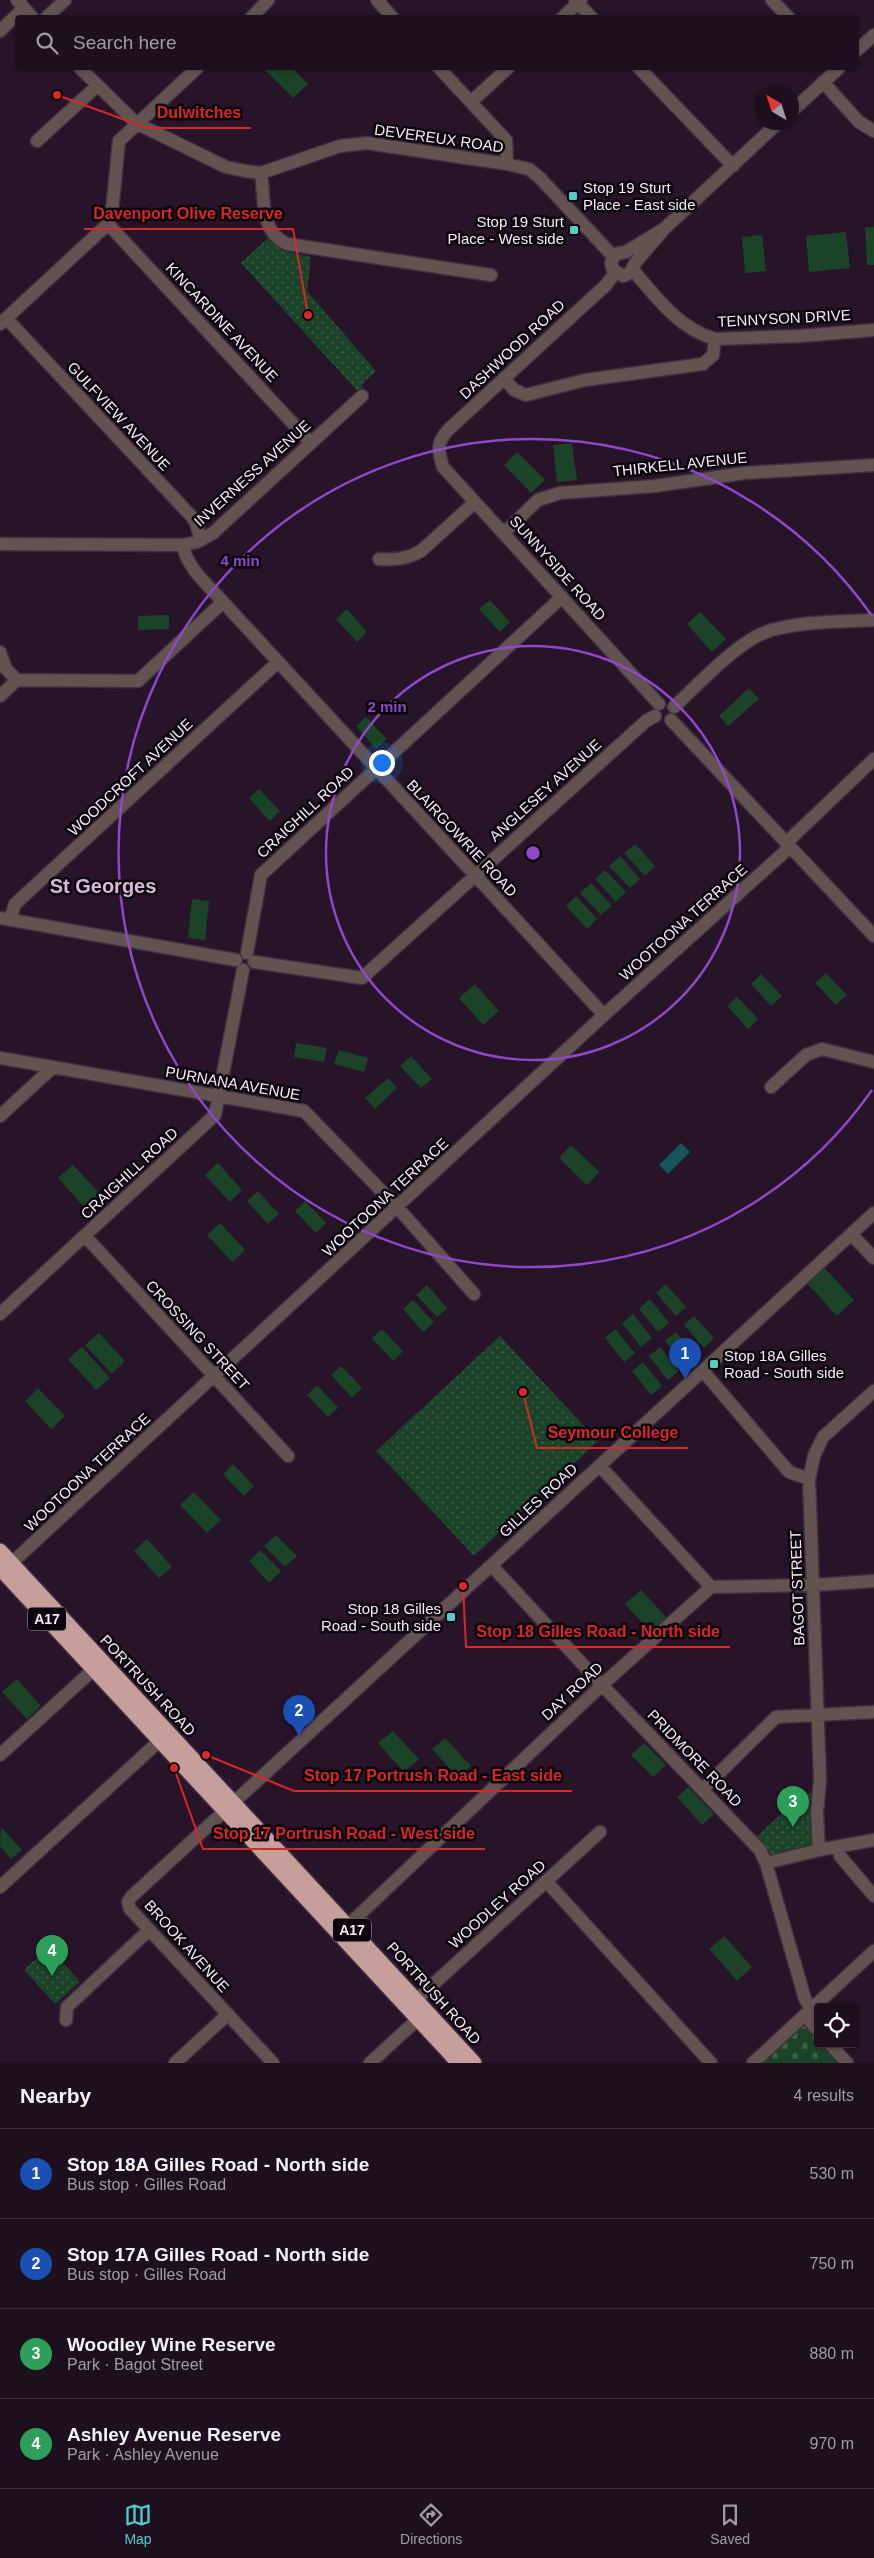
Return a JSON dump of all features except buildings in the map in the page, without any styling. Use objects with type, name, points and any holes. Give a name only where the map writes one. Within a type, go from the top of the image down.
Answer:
[{"type":"highway","name":"PORTRUSH ROAD","points":[[0,1552],[5,1568],[94,1669],[164,1736]]},
{"type":"highway","name":"PORTRUSH ROAD","points":[[5,1568],[164,1736],[343,1930],[418,2019],[459,2063]]},
{"type":"highway","name":"PORTRUSH ROAD","points":[[343,1930],[416,2000],[474,2063]]},
{"type":"street","points":[[49,15],[65,0]]},
{"type":"street","points":[[254,15],[268,0]]},
{"type":"street","points":[[377,0],[390,15]]},
{"type":"street","points":[[772,0],[786,15]]},
{"type":"street","points":[[565,15],[578,1],[590,15]]},
{"type":"street","points":[[0,31],[15,18]]},
{"type":"street","points":[[859,48],[874,35]]},
{"type":"street","points":[[82,70],[136,123],[226,166],[261,173],[265,214],[269,228],[274,236],[287,244],[491,275]]},
{"type":"street","points":[[3,321],[108,224],[112,211],[119,141],[136,123],[195,70]]},
{"type":"street","points":[[441,70],[506,140],[507,164]]},
{"type":"street","points":[[471,102],[506,70]]},
{"type":"street","points":[[641,70],[733,166]]},
{"type":"street","points":[[799,104],[835,70]]},
{"type":"street","points":[[823,82],[859,122],[874,131]]},
{"type":"street","points":[[38,141],[97,86]]},
{"type":"street","points":[[664,229],[626,252],[618,252],[613,256],[610,263],[615,273],[623,276],[634,266],[664,229],[771,130]]},
{"type":"street","name":"DEVEREUX ROAD","points":[[261,173],[340,146],[367,143],[529,169],[539,177],[613,256]]},
{"type":"street","name":"KINCARDINE AVENUE","points":[[108,224],[311,442]]},
{"type":"street","points":[[626,252],[632,256],[634,266]]},
{"type":"street","name":"TENNYSON DRIVE","points":[[634,266],[649,291],[674,316],[703,336],[715,339],[800,336],[874,330]]},
{"type":"street","name":"DASHWOOD ROAD","points":[[438,452],[442,437],[606,285],[615,273]]},
{"type":"street","name":"GULFVIEW AVENUE","points":[[3,321],[192,517],[196,523],[200,540]]},
{"type":"street","points":[[504,378],[514,390],[526,395],[585,380],[703,364],[713,355],[715,339]]},
{"type":"street","name":"INVERNESS AVENUE","points":[[0,544],[183,545],[200,540],[213,534],[362,396]]},
{"type":"street","name":"SUNNYSIDE ROAD","points":[[438,452],[443,467],[562,597],[657,710]]},
{"type":"street","name":"THIRKELL AVENUE","points":[[504,533],[538,500],[560,493],[655,486],[745,473],[874,465]]},
{"type":"street","points":[[379,559],[406,558],[422,551],[475,502]]},
{"type":"street","name":"BLAIRGOWRIE ROAD","points":[[183,545],[184,555],[190,564],[223,602],[604,1015]]},
{"type":"street","name":"CRAIGHILL ROAD","points":[[0,1314],[215,1115],[220,1098],[261,875],[562,597]]},
{"type":"street","points":[[0,652],[6,670],[17,680],[138,681],[223,602]]},
{"type":"street","points":[[672,714],[734,651],[770,630],[809,623],[874,620]]},
{"type":"street","name":"WOODCROFT AVENUE","points":[[5,919],[15,904],[278,662]]},
{"type":"street","points":[[0,696],[17,680]]},
{"type":"street","points":[[657,710],[668,704],[672,714],[788,845],[874,936]]},
{"type":"street","name":"ANGLESEY AVENUE","points":[[5,919],[245,961],[362,978],[657,710]]},
{"type":"street","name":"WOOTOONA TERRACE","points":[[5,1568],[215,1377],[788,845],[874,759]]},
{"type":"street","points":[[772,1087],[806,1055],[822,1048],[874,1062]]},
{"type":"street","name":"PURNANA AVENUE","points":[[0,1058],[304,1112],[397,1207],[474,1294]]},
{"type":"street","points":[[0,1116],[52,1068]]},
{"type":"street","name":"GILLES ROAD","points":[[230,1807],[874,1214]]},
{"type":"street","points":[[851,1234],[874,1258]]},
{"type":"street","name":"CROSSING STREET","points":[[85,1236],[288,1456]]},
{"type":"street","points":[[703,1370],[789,1472],[809,1479]]},
{"type":"street","name":"BAGOT STREET","points":[[819,1850],[817,1813],[820,1779],[809,1479],[814,1456],[823,1438],[874,1391]]},
{"type":"street","points":[[600,1466],[711,1587],[814,1585],[874,1581]]},
{"type":"street","name":"PRIDMORE ROAD","points":[[492,1566],[602,1685],[760,1850],[766,1862],[808,2012],[814,2023]]},
{"type":"street","name":"DAY ROAD","points":[[343,1930],[602,1685],[711,1587]]},
{"type":"street","points":[[0,1755],[94,1669]]},
{"type":"street","points":[[703,1789],[776,1717],[874,1712]]},
{"type":"street","points":[[0,1887],[164,1736]]},
{"type":"street","name":"BROOK AVENUE","points":[[230,1807],[128,1902],[130,1909],[273,2063]]},
{"type":"street","name":"WOODLEY ROAD","points":[[416,2000],[600,1832]]},
{"type":"street","points":[[766,1862],[874,1840]]},
{"type":"street","points":[[840,1846],[840,1856],[874,1896]]},
{"type":"street","points":[[546,1880],[711,2063]]},
{"type":"street","points":[[66,2020],[67,2007],[149,1930]]},
{"type":"street","points":[[752,2063],[874,1951]]},
{"type":"street","points":[[175,2063],[228,2014]]},
{"type":"street","points":[[370,2063],[418,2019]]},
{"type":"street","points":[[834,2048],[847,2063]]},
{"type":"green space","points":[[265,70],[294,70],[308,84],[293,98]]},
{"type":"green space","points":[[865,227],[874,227],[874,265],[867,265]]},
{"type":"green space","points":[[846,232],[850,268],[809,272],[806,236]]},
{"type":"green space","points":[[762,235],[766,271],[745,273],[742,237]]},
{"type":"green space","points":[[268,238],[283,251],[311,257],[307,291],[376,371],[361,385],[367,392],[362,396],[241,263]]},
{"type":"green space","points":[[572,443],[577,480],[557,482],[553,445]]},
{"type":"green space","points":[[517,452],[545,480],[531,493],[504,465]]},
{"type":"green space","points":[[490,600],[510,622],[500,632],[479,609]]},
{"type":"green space","points":[[347,609],[367,632],[357,642],[336,619]]},
{"type":"green space","points":[[700,612],[726,639],[712,652],[687,624]]},
{"type":"green space","points":[[169,615],[169,629],[138,630],[138,616]]},
{"type":"green space","points":[[749,688],[759,699],[728,726],[719,716]]},
{"type":"green space","points":[[366,717],[387,739],[376,749],[356,726]]},
{"type":"green space","points":[[259,789],[280,811],[270,821],[249,798]]},
{"type":"green space","points":[[635,844],[655,866],[645,876],[624,853]]},
{"type":"green space","points":[[620,856],[640,879],[630,888],[609,866]]},
{"type":"green space","points":[[605,870],[626,892],[616,902],[595,879]]},
{"type":"green space","points":[[591,883],[612,906],[601,915],[580,893]]},
{"type":"green space","points":[[576,896],[597,919],[587,929],[566,906]]},
{"type":"green space","points":[[192,899],[209,901],[205,940],[188,938]]},
{"type":"green space","points":[[826,973],[847,995],[836,1005],[815,983]]},
{"type":"green space","points":[[761,974],[782,996],[771,1006],[751,984]]},
{"type":"green space","points":[[475,984],[499,1011],[483,1025],[459,998]]},
{"type":"green space","points":[[737,997],[758,1019],[748,1029],[727,1006]]},
{"type":"green space","points":[[296,1043],[327,1048],[324,1062],[294,1057]]},
{"type":"green space","points":[[339,1050],[368,1058],[364,1072],[334,1064]]},
{"type":"green space","points":[[411,1056],[432,1079],[421,1088],[400,1066]]},
{"type":"green space","points":[[388,1078],[397,1088],[375,1109],[365,1098]]},
{"type":"green space","points":[[571,1145],[599,1172],[587,1185],[559,1158]]},
{"type":"green space","points":[[218,1163],[242,1190],[230,1202],[205,1175]]},
{"type":"green space","points":[[73,1165],[100,1194],[85,1208],[58,1178]]},
{"type":"green space","points":[[258,1191],[279,1214],[268,1224],[247,1201]]},
{"type":"green space","points":[[305,1201],[326,1223],[316,1233],[295,1211]]},
{"type":"green space","points":[[220,1223],[245,1250],[232,1262],[207,1235]]},
{"type":"green space","points":[[820,1263],[854,1300],[837,1316],[803,1279]]},
{"type":"green space","points":[[666,1284],[686,1307],[676,1316],[656,1293]]},
{"type":"green space","points":[[427,1285],[447,1308],[437,1317],[416,1295]]},
{"type":"green space","points":[[650,1299],[669,1323],[658,1332],[639,1309]]},
{"type":"green space","points":[[413,1300],[434,1322],[423,1332],[403,1309]]},
{"type":"green space","points":[[633,1314],[652,1338],[641,1347],[622,1323]]},
{"type":"green space","points":[[694,1316],[714,1338],[704,1348],[684,1325]]},
{"type":"green space","points":[[382,1329],[403,1351],[393,1361],[372,1338]]},
{"type":"green space","points":[[615,1329],[635,1353],[624,1362],[605,1338]]},
{"type":"green space","points":[[676,1332],[696,1356],[685,1365],[665,1341]]},
{"type":"green space","points":[[99,1333],[125,1361],[112,1374],[85,1345]]},
{"type":"green space","points":[[500,1336],[598,1441],[474,1556],[376,1451]]},
{"type":"green space","points":[[82,1347],[110,1378],[96,1390],[68,1359]]},
{"type":"green space","points":[[660,1347],[679,1371],[668,1380],[649,1356]]},
{"type":"green space","points":[[643,1362],[662,1386],[651,1395],[632,1371]]},
{"type":"green space","points":[[341,1366],[362,1388],[352,1398],[331,1375]]},
{"type":"green space","points":[[317,1385],[338,1408],[328,1417],[307,1395]]},
{"type":"green space","points":[[38,1388],[65,1416],[51,1429],[25,1401]]},
{"type":"green space","points":[[233,1464],[254,1486],[244,1496],[223,1474]]},
{"type":"green space","points":[[194,1492],[221,1520],[207,1533],[180,1505]]},
{"type":"green space","points":[[276,1535],[297,1556],[285,1567],[264,1546]]},
{"type":"green space","points":[[147,1539],[172,1567],[159,1578],[134,1551]]},
{"type":"green space","points":[[260,1550],[281,1571],[269,1583],[249,1561]]},
{"type":"green space","points":[[641,1590],[667,1618],[651,1632],[625,1604]]},
{"type":"green space","points":[[17,1679],[41,1706],[27,1719],[2,1692]]},
{"type":"green space","points":[[393,1731],[419,1759],[404,1772],[378,1743]]},
{"type":"green space","points":[[445,1738],[471,1766],[458,1778],[432,1749]]},
{"type":"green space","points":[[644,1743],[666,1765],[653,1777],[631,1755]]},
{"type":"green space","points":[[688,1787],[714,1814],[702,1825],[677,1797]]},
{"type":"green space","points":[[819,1792],[819,1850],[766,1863],[752,1841],[803,1794]]},
{"type":"green space","points":[[1,1827],[22,1850],[11,1859],[0,1846]]},
{"type":"green space","points":[[724,1936],[752,1967],[737,1981],[709,1949]]},
{"type":"green space","points":[[49,1947],[80,1982],[55,2004],[24,1970]]},
{"type":"green space","points":[[805,2015],[814,2026],[814,2048],[834,2048],[847,2063],[753,2063]]},
{"type":"shaded area","points":[[681,1143],[690,1152],[668,1174],[659,1165]]},
{"type":"place","name":"Dulwitches","points":[[57,95]]},
{"type":"place","name":"Stop 19 Sturt Place - East side","points":[[573,196]]},
{"type":"place","name":"Stop 19 Sturt Place - West side","points":[[574,230]]},
{"type":"place","name":"Davenport Olive Reserve","points":[[308,315]]},
{"type":"place","name":"Stop 18A Gilles Road - South side","points":[[714,1364]]},
{"type":"place","name":"Stop 18A Gilles Road - North side","points":[[685,1379]]},
{"type":"place","name":"Seymour College","points":[[523,1392]]},
{"type":"place","name":"Stop 18 Gilles Road - North side","points":[[463,1586]]},
{"type":"place","name":"Stop 18 Gilles Road - South side","points":[[451,1617]]},
{"type":"place","name":"Stop 17A Gilles Road - North side","points":[[299,1736]]},
{"type":"place","name":"Stop 17 Portrush Road - East side","points":[[206,1755]]},
{"type":"place","name":"Stop 17 Portrush Road - West side","points":[[174,1768]]},
{"type":"place","name":"Woodley Wine Reserve","points":[[793,1827]]},
{"type":"place","name":"Ashley Avenue Reserve","points":[[52,1976]]},
{"type":"district","name":"St Georges","points":[[103,886]]}]
